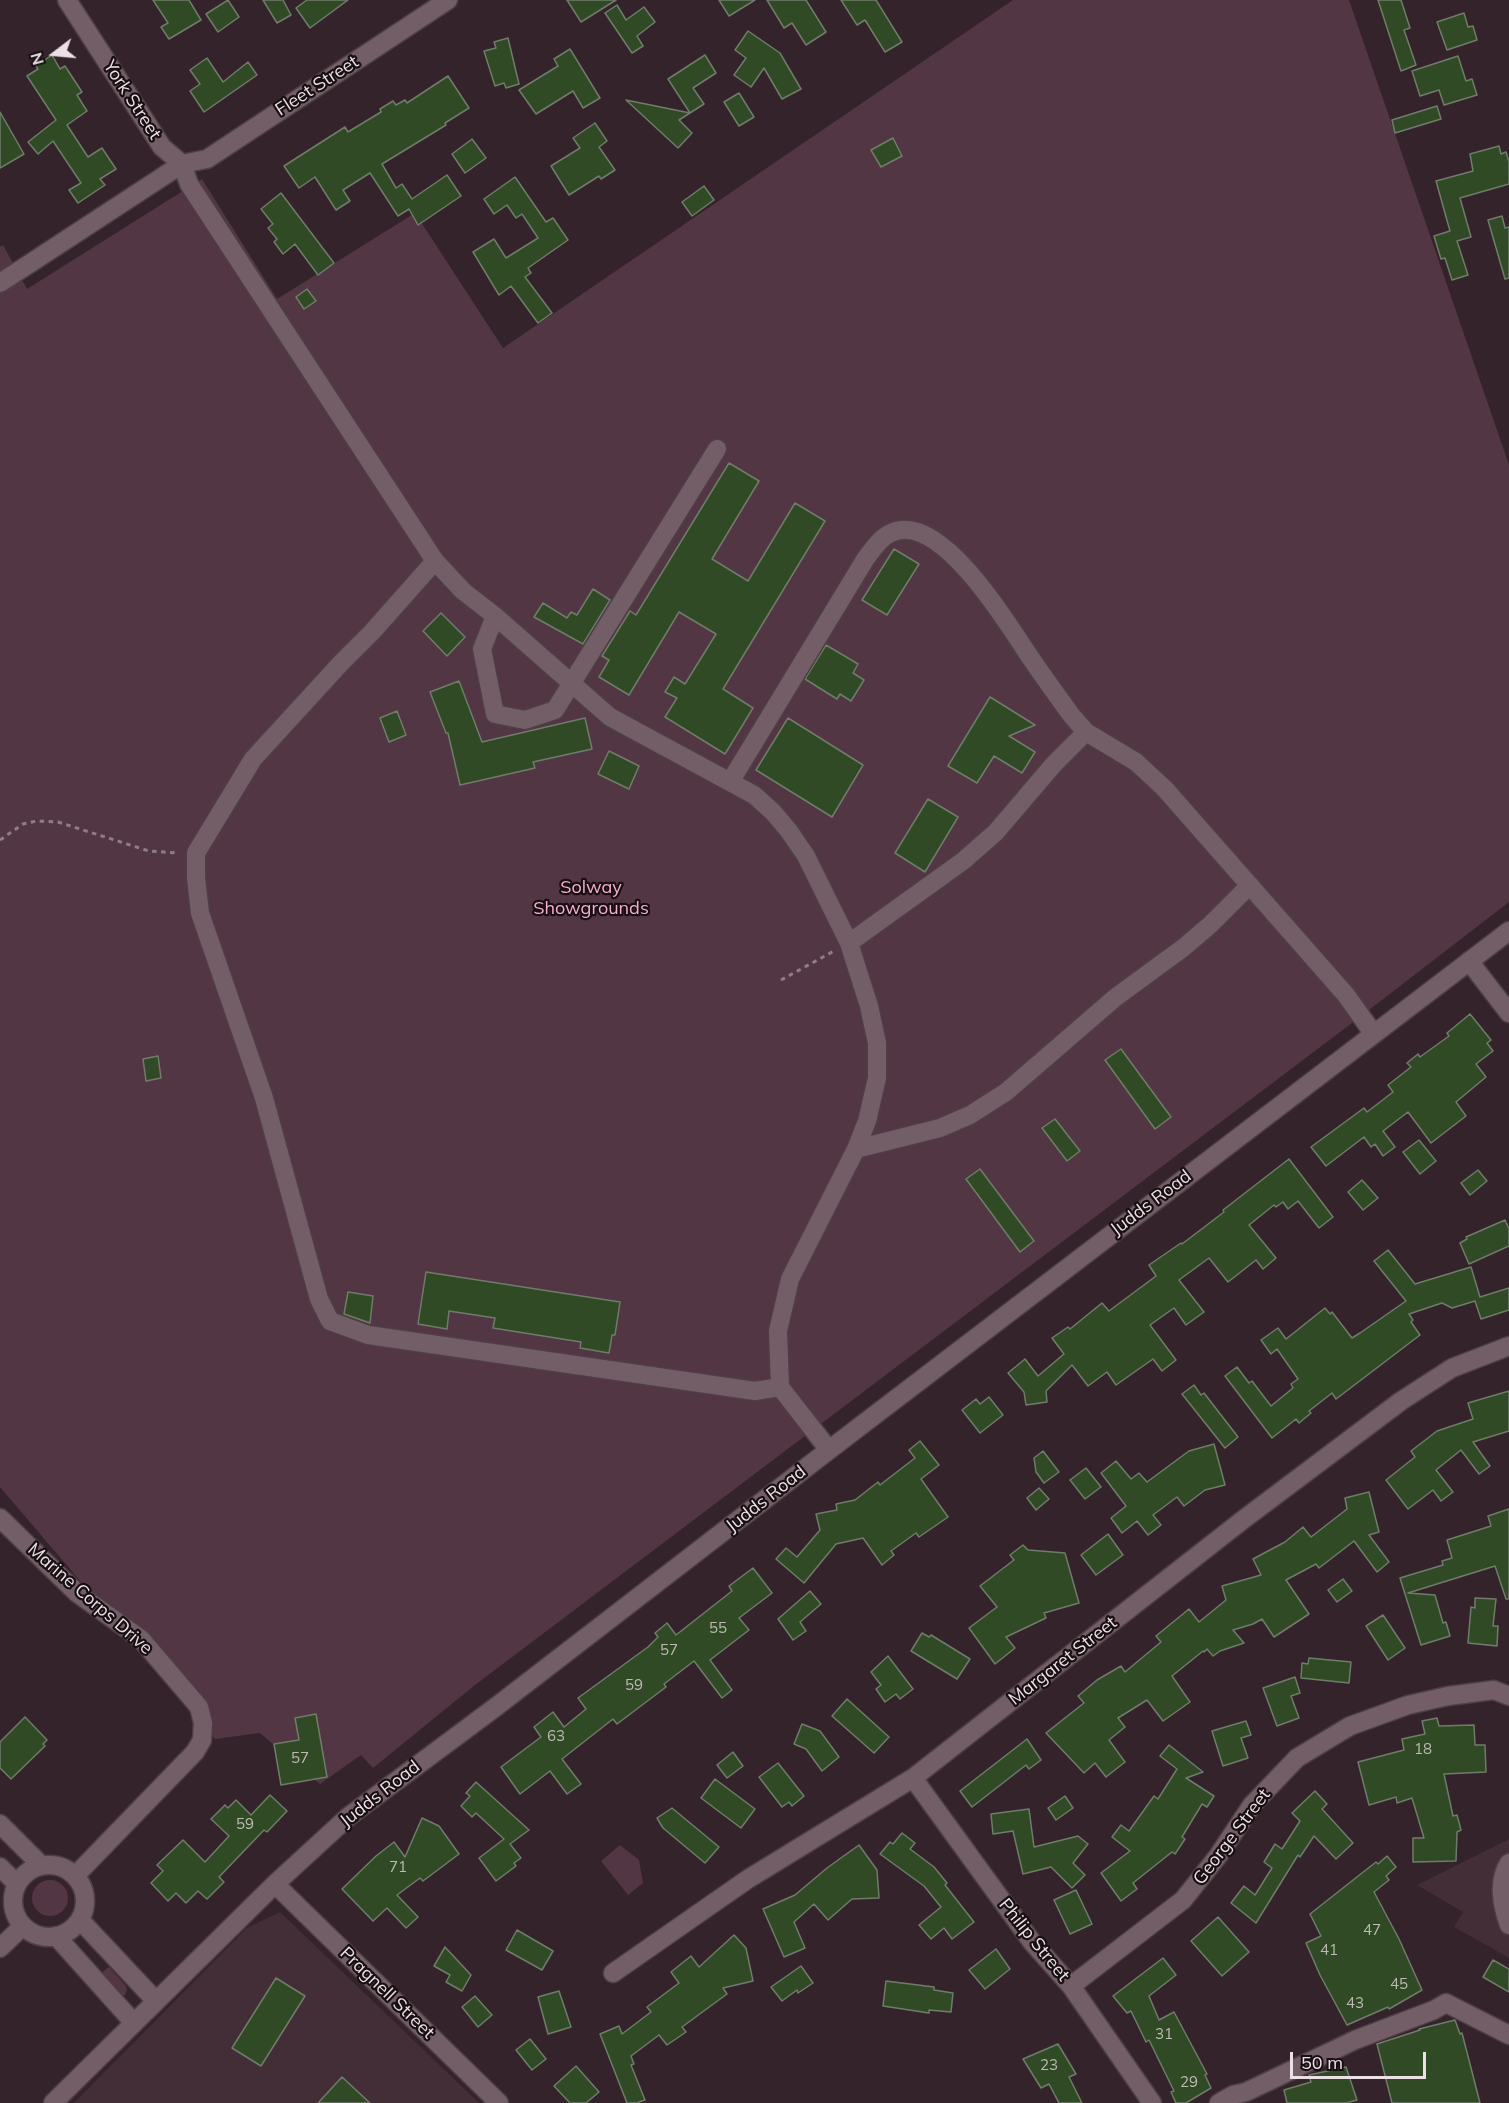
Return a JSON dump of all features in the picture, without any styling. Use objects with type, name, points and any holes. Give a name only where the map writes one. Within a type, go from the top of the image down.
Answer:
[{"type":"street","name":"York Street","points":[[67,0],[162,147],[182,164]]},
{"type":"street","name":"Fleet Street","points":[[0,283],[182,164],[207,159],[448,0]]},
{"type":"street","points":[[182,164],[189,184],[435,561],[463,591],[495,616],[610,717],[754,795],[789,831],[806,856],[849,943],[869,1006],[877,1043],[877,1078],[867,1121],[856,1149],[790,1279],[778,1331],[780,1387],[829,1450]]},
{"type":"street","points":[[495,616],[482,649],[495,714],[525,720],[555,710],[717,449]]},
{"type":"street","points":[[730,782],[866,558],[885,536],[901,530],[924,535],[971,574],[1007,621],[1058,697],[1086,732],[1136,762],[1165,789],[1346,995],[1373,1033]]},
{"type":"street","points":[[435,561],[253,759],[196,853],[200,913],[264,1098],[319,1299],[330,1321],[359,1332],[755,1391],[780,1387]]},
{"type":"street","points":[[849,943],[963,861],[996,832],[1054,764],[1086,732]]},
{"type":"street","points":[[856,1149],[940,1128],[970,1115],[1006,1092],[1116,997],[1183,948],[1250,885]]},
{"type":"street","name":"Judds Road","points":[[53,2103],[275,1884],[348,1817],[507,1699],[1509,931]]},
{"type":"street","points":[[1469,961],[1509,1013]]},
{"type":"street","name":"Margaret Street","points":[[613,1973],[748,1879],[912,1778],[1244,1519],[1401,1401],[1452,1368],[1509,1346]]},
{"type":"street","name":"Marine Corps Drive","points":[[0,1518],[77,1593],[141,1639],[199,1707],[203,1723],[202,1740],[195,1752],[75,1875]]},
{"type":"street","name":"George Street","points":[[1071,1986],[1183,1900],[1218,1856],[1252,1805],[1297,1758],[1350,1726],[1408,1705],[1448,1696],[1494,1690],[1509,1696]]},
{"type":"street","name":"Philip Street","points":[[912,1778],[1032,1942],[1071,1986],[1152,2103]]},
{"type":"street","points":[[0,1824],[42,1865]]},
{"type":"street","points":[[1509,1863],[1503,1875],[1501,1897],[1509,1925]]},
{"type":"street","points":[[42,1865],[65,1868],[75,1875],[82,1886],[85,1898],[80,1920],[72,1929],[56,1936],[39,1936],[23,1926],[15,1912],[12,1900],[17,1884],[30,1869],[42,1865]]},
{"type":"street","points":[[0,1867],[17,1884]]},
{"type":"street","name":"Pragnell Street","points":[[275,1884],[499,2103]]},
{"type":"street","points":[[80,1920],[156,2001]]},
{"type":"street","points":[[0,1948],[23,1926]]},
{"type":"street","points":[[56,1936],[134,2023]]},
{"type":"street","points":[[1219,2103],[1298,2068],[1336,2048],[1434,2010],[1446,2003],[1509,2035]]},
{"type":"path","points":[[0,840],[24,824],[37,821],[58,822],[149,851],[196,853]]},
{"type":"path","points":[[781,980],[849,943]]},
{"type":"shaded area","points":[[1509,1839],[1509,1958],[1454,1927],[1463,1912],[1417,1885]]},
{"type":"shaded area","points":[[280,1912],[479,2103],[74,2103],[247,1928]]},
{"type":"green space","name":"Solway Showgrounds","points":[[1013,0],[1349,0],[1509,465],[1509,902],[475,1685],[373,1768],[361,1755],[320,1784],[260,1733],[215,1739],[0,1487],[0,247],[3,245],[27,289],[202,179],[277,299],[415,213],[503,348]]},
{"type":"green space","points":[[620,1845],[639,1860],[643,1883],[628,1895],[601,1861]]},
{"type":"green space","points":[[50,1880],[63,1885],[68,1898],[63,1911],[50,1916],[37,1911],[32,1898],[37,1885]]},
{"type":"green space","points":[[109,1967],[126,1986],[125,1995],[120,1996],[100,1974]]},
{"type":"building","points":[[153,0],[189,0],[201,20],[169,39],[161,27],[168,23]]},
{"type":"building","points":[[228,0],[239,17],[218,32],[206,14]]},
{"type":"building","points":[[263,0],[283,0],[291,15],[277,23]]},
{"type":"building","points":[[307,0],[348,0],[310,28],[296,8]]},
{"type":"building","points":[[567,0],[616,0],[581,22]]},
{"type":"building","points":[[719,0],[755,0],[729,16]]},
{"type":"building","points":[[767,0],[806,0],[826,32],[806,45],[792,23],[784,28]]},
{"type":"building","points":[[841,0],[876,0],[902,42],[885,52],[865,20],[857,25]]},
{"type":"building","points":[[1378,0],[1401,0],[1410,28],[1404,30],[1416,65],[1401,71]]},
{"type":"building","points":[[617,5],[626,20],[644,7],[655,22],[637,36],[643,46],[632,53],[605,13]]},
{"type":"building","points":[[1464,13],[1468,27],[1473,26],[1477,40],[1447,50],[1437,22]]},
{"type":"building","points":[[748,31],[780,53],[801,89],[782,99],[764,68],[751,87],[734,75],[746,58],[735,50]]},
{"type":"building","points":[[508,38],[519,84],[506,88],[504,83],[495,86],[484,51],[496,48],[494,42]]},
{"type":"building","points":[[570,49],[600,98],[583,108],[573,91],[536,114],[519,90],[558,66],[554,59]]},
{"type":"building","points":[[52,55],[60,69],[65,66],[82,92],[77,95],[87,111],[67,125],[88,157],[102,148],[116,169],[100,179],[105,185],[78,203],[69,190],[81,183],[53,141],[38,154],[28,142],[56,120],[27,76],[38,69],[36,66]]},
{"type":"building","points":[[705,55],[716,73],[693,88],[704,104],[690,113],[668,79]]},
{"type":"building","points":[[1458,56],[1466,81],[1472,79],[1477,95],[1444,105],[1439,90],[1420,96],[1412,71]]},
{"type":"building","points":[[207,58],[223,82],[248,62],[257,75],[204,112],[190,91],[200,84],[190,70]]},
{"type":"building","points":[[448,76],[469,108],[445,123],[446,125],[382,164],[396,188],[402,184],[412,199],[447,175],[461,196],[418,225],[409,209],[398,216],[370,173],[343,190],[350,201],[336,210],[315,177],[299,188],[284,166],[345,127],[348,132],[381,112],[380,109],[393,101],[396,105],[405,100],[407,103]]},
{"type":"building","points":[[739,93],[754,117],[739,126],[724,102]]},
{"type":"building","points":[[626,100],[690,113],[679,120],[692,133],[678,148]]},
{"type":"building","points":[[1437,106],[1441,119],[1395,133],[1392,120]]},
{"type":"building","points":[[0,112],[24,154],[0,168]]},
{"type":"building","points":[[595,123],[607,141],[599,147],[615,170],[601,179],[599,176],[569,195],[551,166],[580,148],[573,138]]},
{"type":"building","points":[[893,138],[902,156],[881,167],[871,150]]},
{"type":"building","points":[[472,139],[486,158],[465,173],[452,154]]},
{"type":"building","points":[[1499,146],[1501,154],[1506,152],[1509,162],[1509,184],[1460,198],[1471,237],[1457,241],[1468,275],[1452,280],[1445,258],[1441,259],[1434,236],[1450,231],[1436,181],[1473,171],[1470,154]]},
{"type":"building","points":[[515,177],[546,222],[553,218],[568,240],[528,268],[531,273],[525,277],[552,313],[538,323],[511,286],[499,295],[473,252],[494,239],[506,258],[538,238],[522,214],[516,218],[507,205],[494,214],[484,199]]},
{"type":"building","points":[[704,186],[714,200],[692,216],[682,202]]},
{"type":"building","points":[[281,193],[334,263],[318,275],[295,244],[283,254],[274,242],[277,239],[268,228],[273,224],[261,209]]},
{"type":"building","points":[[1502,216],[1505,228],[1509,227],[1509,278],[1505,279],[1488,220]]},
{"type":"building","points":[[307,289],[316,301],[304,309],[296,297]]},
{"type":"building","points":[[729,463],[759,481],[712,559],[748,581],[795,503],[825,521],[723,689],[753,708],[725,754],[665,717],[677,698],[665,692],[674,677],[685,684],[716,634],[679,612],[629,695],[599,677],[609,660],[602,656],[630,611],[636,615]]},
{"type":"building","points":[[894,549],[919,564],[887,615],[862,600]]},
{"type":"building","points":[[593,589],[610,600],[583,644],[534,617],[543,603],[567,618],[571,612],[577,615]]},
{"type":"building","points":[[441,613],[465,637],[447,656],[423,631]]},
{"type":"building","points":[[826,645],[858,664],[853,673],[864,680],[851,701],[840,694],[837,699],[805,679]]},
{"type":"building","points":[[459,681],[482,742],[585,718],[592,749],[533,762],[535,768],[460,785],[448,733],[446,733],[430,692]]},
{"type":"building","points":[[990,697],[1035,725],[1009,736],[1035,752],[1022,773],[994,756],[977,783],[948,766]]},
{"type":"building","points":[[397,711],[406,735],[389,742],[380,718]]},
{"type":"building","points":[[788,718],[863,765],[832,817],[756,770]]},
{"type":"building","points":[[609,751],[639,766],[629,789],[598,774]]},
{"type":"building","points":[[928,799],[958,817],[925,872],[895,853]]},
{"type":"building","points":[[1470,1014],[1491,1040],[1487,1043],[1493,1051],[1476,1064],[1486,1077],[1456,1102],[1466,1116],[1431,1143],[1408,1112],[1383,1131],[1395,1147],[1383,1156],[1375,1144],[1371,1147],[1364,1137],[1326,1166],[1311,1147],[1364,1108],[1367,1112],[1393,1092],[1388,1085],[1411,1067],[1407,1063],[1418,1054],[1420,1057],[1449,1036],[1447,1033]]},
{"type":"building","points":[[1121,1049],[1171,1117],[1155,1129],[1105,1060]]},
{"type":"building","points":[[158,1056],[161,1078],[146,1081],[143,1059]]},
{"type":"building","points":[[1055,1119],[1080,1151],[1067,1161],[1042,1128]]},
{"type":"building","points":[[1419,1140],[1436,1161],[1420,1174],[1403,1152]]},
{"type":"building","points":[[1289,1159],[1333,1217],[1319,1228],[1298,1201],[1288,1209],[1283,1202],[1276,1207],[1274,1205],[1249,1225],[1276,1258],[1263,1269],[1256,1260],[1228,1282],[1209,1258],[1179,1280],[1204,1312],[1186,1325],[1174,1308],[1150,1325],[1176,1360],[1162,1371],[1153,1359],[1116,1385],[1107,1372],[1088,1386],[1072,1365],[1046,1391],[1047,1402],[1026,1405],[1024,1392],[1008,1373],[1025,1359],[1038,1376],[1064,1354],[1052,1338],[1068,1327],[1070,1329],[1102,1303],[1109,1311],[1156,1276],[1149,1265],[1182,1244]]},
{"type":"building","points":[[980,1169],[1034,1241],[1020,1252],[966,1179]]},
{"type":"building","points":[[1478,1170],[1487,1181],[1470,1195],[1461,1183]]},
{"type":"building","points":[[1362,1180],[1378,1198],[1363,1210],[1348,1192]]},
{"type":"building","points":[[1505,1220],[1509,1229],[1509,1246],[1469,1264],[1460,1243],[1467,1239],[1466,1237]]},
{"type":"building","points":[[1388,1250],[1415,1284],[1471,1267],[1480,1297],[1509,1288],[1509,1310],[1481,1319],[1475,1301],[1452,1308],[1442,1303],[1409,1314],[1413,1320],[1411,1322],[1420,1335],[1336,1399],[1332,1393],[1309,1411],[1311,1413],[1299,1423],[1296,1419],[1272,1438],[1225,1376],[1237,1367],[1249,1383],[1252,1381],[1271,1406],[1293,1388],[1291,1384],[1298,1379],[1277,1349],[1271,1354],[1261,1340],[1278,1328],[1286,1339],[1325,1308],[1330,1314],[1332,1312],[1352,1338],[1406,1301],[1374,1261]]},
{"type":"building","points":[[426,1272],[620,1302],[615,1335],[612,1335],[609,1353],[580,1348],[581,1342],[493,1328],[495,1318],[449,1311],[447,1329],[418,1324]]},
{"type":"building","points":[[348,1292],[373,1296],[370,1323],[344,1314]]},
{"type":"building","points":[[1194,1385],[1201,1395],[1204,1393],[1238,1437],[1225,1448],[1182,1394]]},
{"type":"building","points":[[1509,1391],[1509,1431],[1473,1442],[1490,1466],[1479,1474],[1461,1450],[1436,1470],[1453,1492],[1441,1501],[1433,1490],[1408,1509],[1386,1480],[1415,1457],[1411,1451],[1437,1431],[1473,1419],[1468,1403]]},
{"type":"building","points":[[989,1397],[1003,1415],[980,1433],[962,1410],[976,1399],[980,1404]]},
{"type":"building","points":[[920,1441],[939,1465],[921,1479],[948,1517],[919,1537],[916,1533],[891,1551],[894,1555],[882,1565],[863,1538],[836,1544],[804,1583],[776,1559],[786,1548],[797,1557],[820,1530],[816,1514],[837,1510],[836,1504],[855,1500],[878,1482],[880,1485],[915,1458],[909,1450]]},
{"type":"building","points":[[1214,1444],[1225,1485],[1205,1490],[1184,1506],[1177,1497],[1153,1515],[1161,1525],[1148,1535],[1137,1521],[1122,1533],[1111,1518],[1126,1506],[1101,1473],[1116,1461],[1131,1479],[1139,1473],[1147,1482],[1189,1451]]},
{"type":"building","points":[[1043,1451],[1059,1472],[1044,1483],[1036,1472],[1034,1458]]},
{"type":"building","points":[[1086,1468],[1101,1487],[1085,1499],[1070,1480]]},
{"type":"building","points":[[1039,1488],[1049,1499],[1036,1510],[1027,1498]]},
{"type":"building","points":[[1369,1492],[1379,1532],[1369,1535],[1389,1562],[1377,1572],[1354,1541],[1319,1568],[1316,1564],[1286,1580],[1309,1614],[1274,1637],[1262,1619],[1233,1630],[1244,1643],[1220,1651],[1213,1656],[1207,1649],[1203,1651],[1172,1676],[1190,1702],[1163,1721],[1147,1700],[1118,1718],[1125,1727],[1109,1740],[1125,1762],[1106,1777],[1095,1763],[1084,1773],[1046,1733],[1084,1703],[1078,1696],[1097,1680],[1121,1666],[1125,1672],[1161,1642],[1156,1636],[1189,1609],[1199,1622],[1226,1600],[1222,1586],[1261,1575],[1253,1559],[1285,1542],[1303,1527],[1311,1537],[1347,1509],[1345,1498]]},
{"type":"building","points":[[1509,1509],[1509,1599],[1506,1599],[1495,1566],[1408,1593],[1435,1595],[1443,1623],[1446,1622],[1450,1636],[1421,1645],[1400,1578],[1443,1565],[1442,1561],[1452,1558],[1447,1540],[1491,1526],[1488,1516]]},
{"type":"building","points":[[1108,1534],[1123,1555],[1096,1575],[1081,1555]]},
{"type":"building","points":[[1023,1545],[1028,1550],[1065,1553],[1079,1603],[1044,1613],[1046,1618],[1006,1637],[1015,1648],[995,1664],[969,1628],[997,1607],[980,1586],[1014,1560],[1010,1555]]},
{"type":"building","points":[[753,1568],[772,1593],[739,1618],[749,1630],[710,1660],[732,1690],[722,1698],[694,1661],[664,1684],[666,1687],[617,1724],[613,1719],[562,1759],[581,1784],[567,1794],[550,1771],[520,1794],[501,1767],[541,1737],[534,1727],[553,1712],[564,1727],[586,1709],[578,1698],[648,1647],[658,1637],[655,1633],[667,1623],[676,1635],[732,1591],[729,1586]]},
{"type":"building","points":[[1343,1579],[1352,1591],[1337,1602],[1328,1590]]},
{"type":"building","points":[[810,1591],[821,1604],[800,1622],[806,1631],[793,1640],[778,1619]]},
{"type":"building","points":[[1475,1598],[1496,1599],[1493,1626],[1498,1626],[1497,1646],[1468,1643],[1471,1607],[1475,1608]]},
{"type":"building","points":[[1383,1615],[1405,1648],[1388,1660],[1366,1626]]},
{"type":"building","points":[[922,1633],[929,1637],[931,1635],[970,1659],[957,1679],[911,1651]]},
{"type":"building","points":[[888,1656],[913,1689],[900,1699],[896,1694],[885,1702],[876,1689],[881,1685],[871,1672]]},
{"type":"building","points":[[1309,1658],[1351,1662],[1349,1683],[1301,1678],[1302,1663],[1308,1664]]},
{"type":"building","points":[[1295,1677],[1300,1693],[1291,1696],[1299,1718],[1277,1726],[1263,1688]]},
{"type":"building","points":[[847,1699],[889,1737],[874,1753],[832,1716]]},
{"type":"building","points":[[316,1714],[327,1777],[281,1785],[274,1744],[299,1740],[295,1718]]},
{"type":"building","points":[[25,1717],[47,1740],[43,1744],[45,1746],[11,1779],[0,1768],[0,1742]]},
{"type":"building","points":[[1437,1718],[1439,1726],[1474,1725],[1475,1745],[1485,1745],[1486,1772],[1444,1774],[1453,1816],[1457,1815],[1461,1830],[1457,1832],[1456,1861],[1413,1862],[1413,1838],[1424,1838],[1412,1798],[1397,1803],[1396,1797],[1369,1805],[1358,1762],[1404,1750],[1402,1739],[1425,1734],[1422,1721]]},
{"type":"building","points":[[1246,1721],[1251,1735],[1241,1738],[1248,1758],[1223,1766],[1212,1731]]},
{"type":"building","points":[[802,1724],[820,1731],[839,1757],[822,1771],[806,1749],[794,1744]]},
{"type":"building","points":[[1027,1739],[1041,1760],[1029,1769],[1026,1765],[972,1807],[960,1791]]},
{"type":"building","points":[[1169,1745],[1203,1772],[1186,1778],[1214,1796],[1207,1807],[1202,1804],[1182,1837],[1185,1839],[1175,1854],[1172,1852],[1133,1883],[1137,1889],[1121,1901],[1101,1873],[1130,1851],[1112,1837],[1121,1825],[1129,1831],[1154,1796],[1158,1799],[1177,1769],[1160,1756]]},
{"type":"building","points":[[733,1752],[743,1766],[727,1778],[717,1765]]},
{"type":"building","points":[[778,1763],[804,1796],[792,1806],[789,1802],[782,1807],[759,1777]]},
{"type":"building","points":[[715,1779],[755,1809],[741,1828],[701,1798]]},
{"type":"building","points":[[476,1782],[529,1830],[510,1844],[521,1858],[514,1863],[516,1866],[496,1881],[479,1858],[504,1839],[476,1813],[472,1817],[461,1806],[470,1796],[466,1793]]},
{"type":"building","points":[[1315,1791],[1327,1804],[1322,1809],[1353,1843],[1336,1859],[1314,1836],[1300,1857],[1298,1855],[1256,1923],[1231,1903],[1244,1886],[1255,1895],[1272,1868],[1264,1862],[1275,1844],[1282,1849],[1300,1821],[1292,1813]]},
{"type":"building","points":[[270,1795],[287,1811],[267,1832],[264,1830],[219,1877],[224,1882],[207,1899],[198,1891],[186,1903],[176,1893],[168,1901],[151,1883],[163,1871],[157,1865],[183,1840],[205,1862],[229,1836],[211,1819],[225,1805],[228,1808],[236,1800],[251,1815]]},
{"type":"building","points":[[1065,1796],[1073,1808],[1056,1820],[1048,1808]]},
{"type":"building","points":[[672,1808],[719,1847],[705,1863],[663,1828],[657,1818]]},
{"type":"building","points":[[1029,1809],[1034,1847],[1078,1836],[1088,1844],[1073,1863],[1085,1875],[1072,1888],[1051,1867],[1023,1874],[1013,1831],[993,1834],[991,1814]]},
{"type":"building","points":[[422,1818],[439,1826],[459,1854],[423,1881],[420,1878],[397,1895],[418,1917],[406,1928],[387,1908],[373,1921],[342,1889],[394,1842],[405,1857]]},
{"type":"building","points":[[902,1833],[915,1843],[910,1849],[934,1867],[974,1922],[952,1939],[944,1928],[931,1939],[919,1925],[941,1907],[924,1886],[880,1854]]},
{"type":"building","points":[[859,1845],[877,1870],[879,1898],[852,1899],[828,1920],[814,1904],[794,1922],[805,1948],[784,1957],[763,1909],[795,1895]]},
{"type":"building","points":[[1387,1856],[1396,1867],[1386,1876],[1389,1880],[1374,1892],[1422,1990],[1389,2009],[1388,2007],[1347,2025],[1306,1943],[1321,1936],[1310,1914],[1376,1862],[1378,1864]]},
{"type":"building","points":[[1076,1890],[1092,1924],[1070,1934],[1054,1900]]},
{"type":"building","points":[[1218,1917],[1249,1952],[1222,1976],[1191,1941]]},
{"type":"building","points":[[517,1930],[553,1951],[542,1970],[506,1950]]},
{"type":"building","points":[[734,1935],[746,1948],[753,1981],[723,1988],[727,1994],[682,2027],[686,2032],[667,2045],[659,2035],[631,2056],[634,2064],[631,2065],[645,2100],[627,2103],[600,2034],[619,2026],[622,2034],[651,2012],[647,2007],[679,1983],[671,1972],[691,1956],[699,1967]]},
{"type":"building","points":[[445,1947],[471,1975],[462,1991],[446,1982],[450,1975],[434,1966]]},
{"type":"building","points":[[996,1949],[1010,1969],[985,1989],[969,1970]]},
{"type":"building","points":[[1163,1958],[1176,1975],[1149,1996],[1159,2020],[1174,2012],[1207,2074],[1205,2075],[1211,2088],[1186,2103],[1176,2103],[1171,2092],[1174,2091],[1149,2040],[1146,2042],[1131,2011],[1127,2013],[1113,1996]]},
{"type":"building","points":[[1493,1960],[1509,1969],[1509,1992],[1483,1977]]},
{"type":"building","points":[[801,1966],[813,1983],[798,1993],[797,1990],[782,2001],[771,1987]]},
{"type":"building","points":[[276,1978],[305,1996],[261,2066],[232,2048]]},
{"type":"building","points":[[886,1981],[934,1987],[934,1990],[953,1993],[951,2012],[929,2010],[929,2013],[883,2006]]},
{"type":"building","points":[[559,1991],[571,2027],[548,2034],[538,1997]]},
{"type":"building","points":[[475,1996],[492,2015],[478,2027],[462,2007]]},
{"type":"building","points":[[1455,2020],[1460,2034],[1462,2033],[1480,2103],[1392,2103],[1377,2044],[1419,2029]]},
{"type":"building","points":[[530,2039],[546,2059],[532,2070],[516,2050]]},
{"type":"building","points":[[1058,2044],[1076,2074],[1069,2077],[1082,2103],[1059,2103],[1049,2084],[1041,2088],[1023,2059]]},
{"type":"building","points":[[576,2066],[599,2092],[586,2103],[570,2103],[554,2086]]},
{"type":"building","points":[[1346,2067],[1357,2100],[1346,2103],[1287,2103],[1284,2090],[1311,2082],[1309,2075]]},
{"type":"building","points":[[342,2077],[370,2103],[318,2103]]}]
